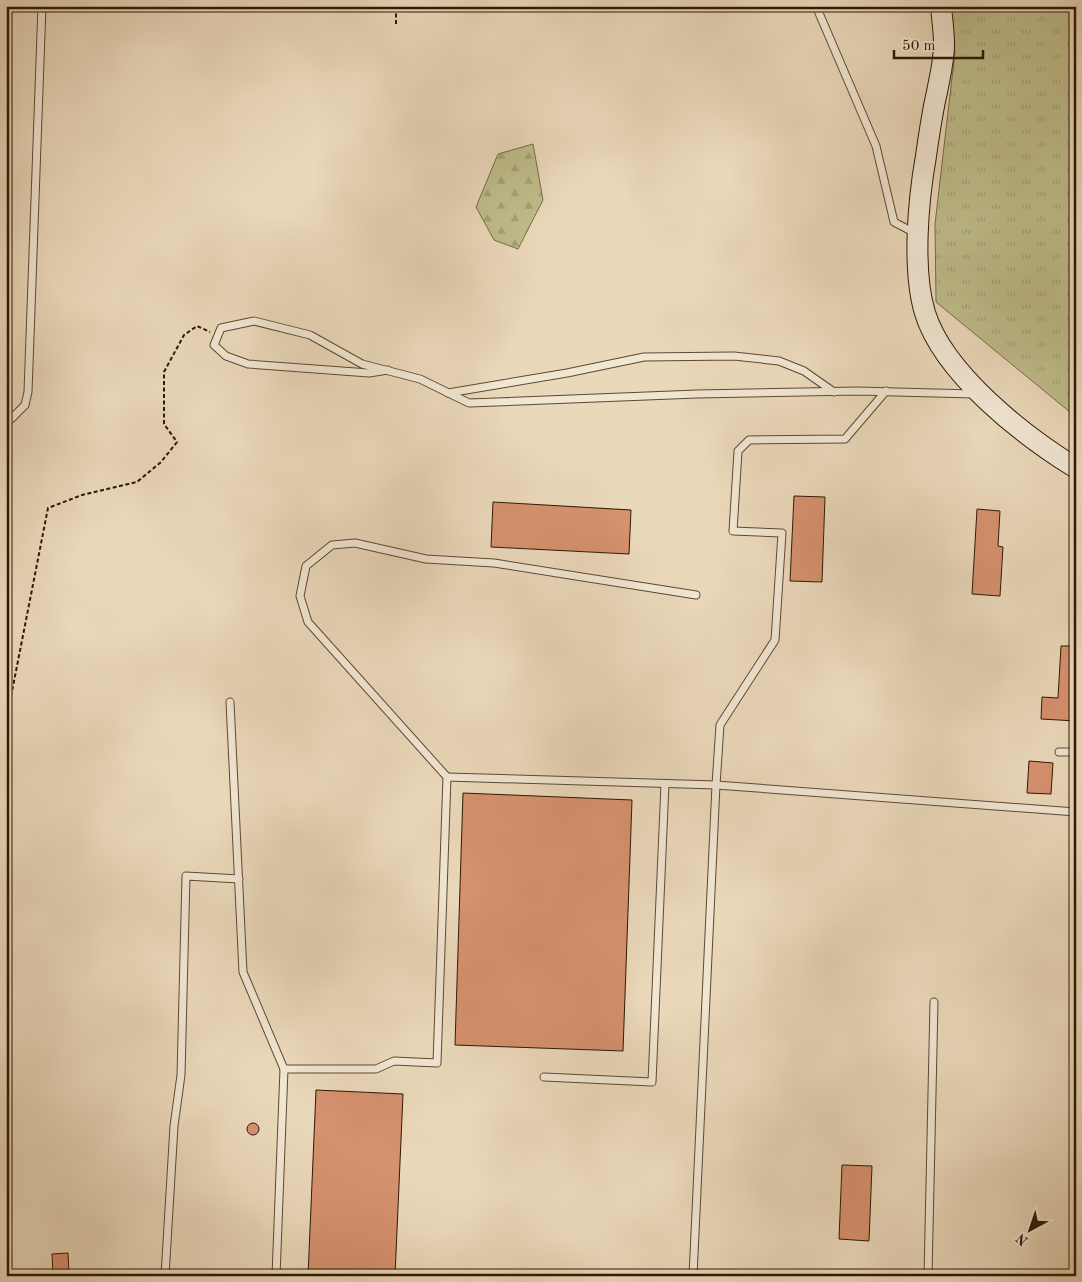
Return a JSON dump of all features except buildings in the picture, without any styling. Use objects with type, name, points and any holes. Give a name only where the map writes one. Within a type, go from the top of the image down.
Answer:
[{"type":"street","points":[[941,6],[944,45],[942,68],[924,164],[918,234],[918,278],[925,314],[938,341],[956,367],[982,394],[1010,421],[1043,447],[1076,468]]},
{"type":"lane","points":[[6,420],[11,419],[25,405],[28,392],[42,6]]},
{"type":"lane","points":[[816,6],[876,146],[894,222],[918,234]]},
{"type":"lane","points":[[388,370],[369,373],[248,364],[226,356],[214,345],[221,328],[254,321],[310,335],[362,364],[388,370],[420,379],[469,404],[697,394],[886,391],[982,394]]},
{"type":"lane","points":[[448,393],[567,373],[644,357],[725,356],[779,361],[804,371],[834,392]]},
{"type":"lane","points":[[724,1276],[693,1275],[720,725],[776,640],[782,533],[733,531],[738,451],[749,440],[844,439],[886,391]]},
{"type":"lane","points":[[284,1069],[376,1069],[394,1061],[437,1063],[447,777],[308,622],[300,596],[306,566],[332,545],[356,543],[426,559],[494,563],[696,595]]},
{"type":"lane","points":[[230,702],[243,972],[284,1069],[276,1276]]},
{"type":"lane","points":[[1059,752],[1076,752]]},
{"type":"lane","points":[[447,777],[716,785],[1076,812]]},
{"type":"lane","points":[[544,1077],[652,1082],[665,784]]},
{"type":"lane","points":[[164,1276],[174,1126],[181,1075],[186,876],[239,879]]},
{"type":"lane","points":[[928,1276],[934,1002]]},
{"type":"path","points":[[396,6],[396,24]]},
{"type":"path","points":[[6,722],[48,508],[82,495],[137,482],[161,462],[177,442],[164,424],[164,372],[184,335],[197,326],[217,336]]},
{"type":"green space","points":[[950,6],[1076,6],[1076,417],[936,302],[935,224],[955,52]]},
{"type":"green space","points":[[533,144],[543,200],[518,249],[494,240],[476,207],[498,154]]}]
